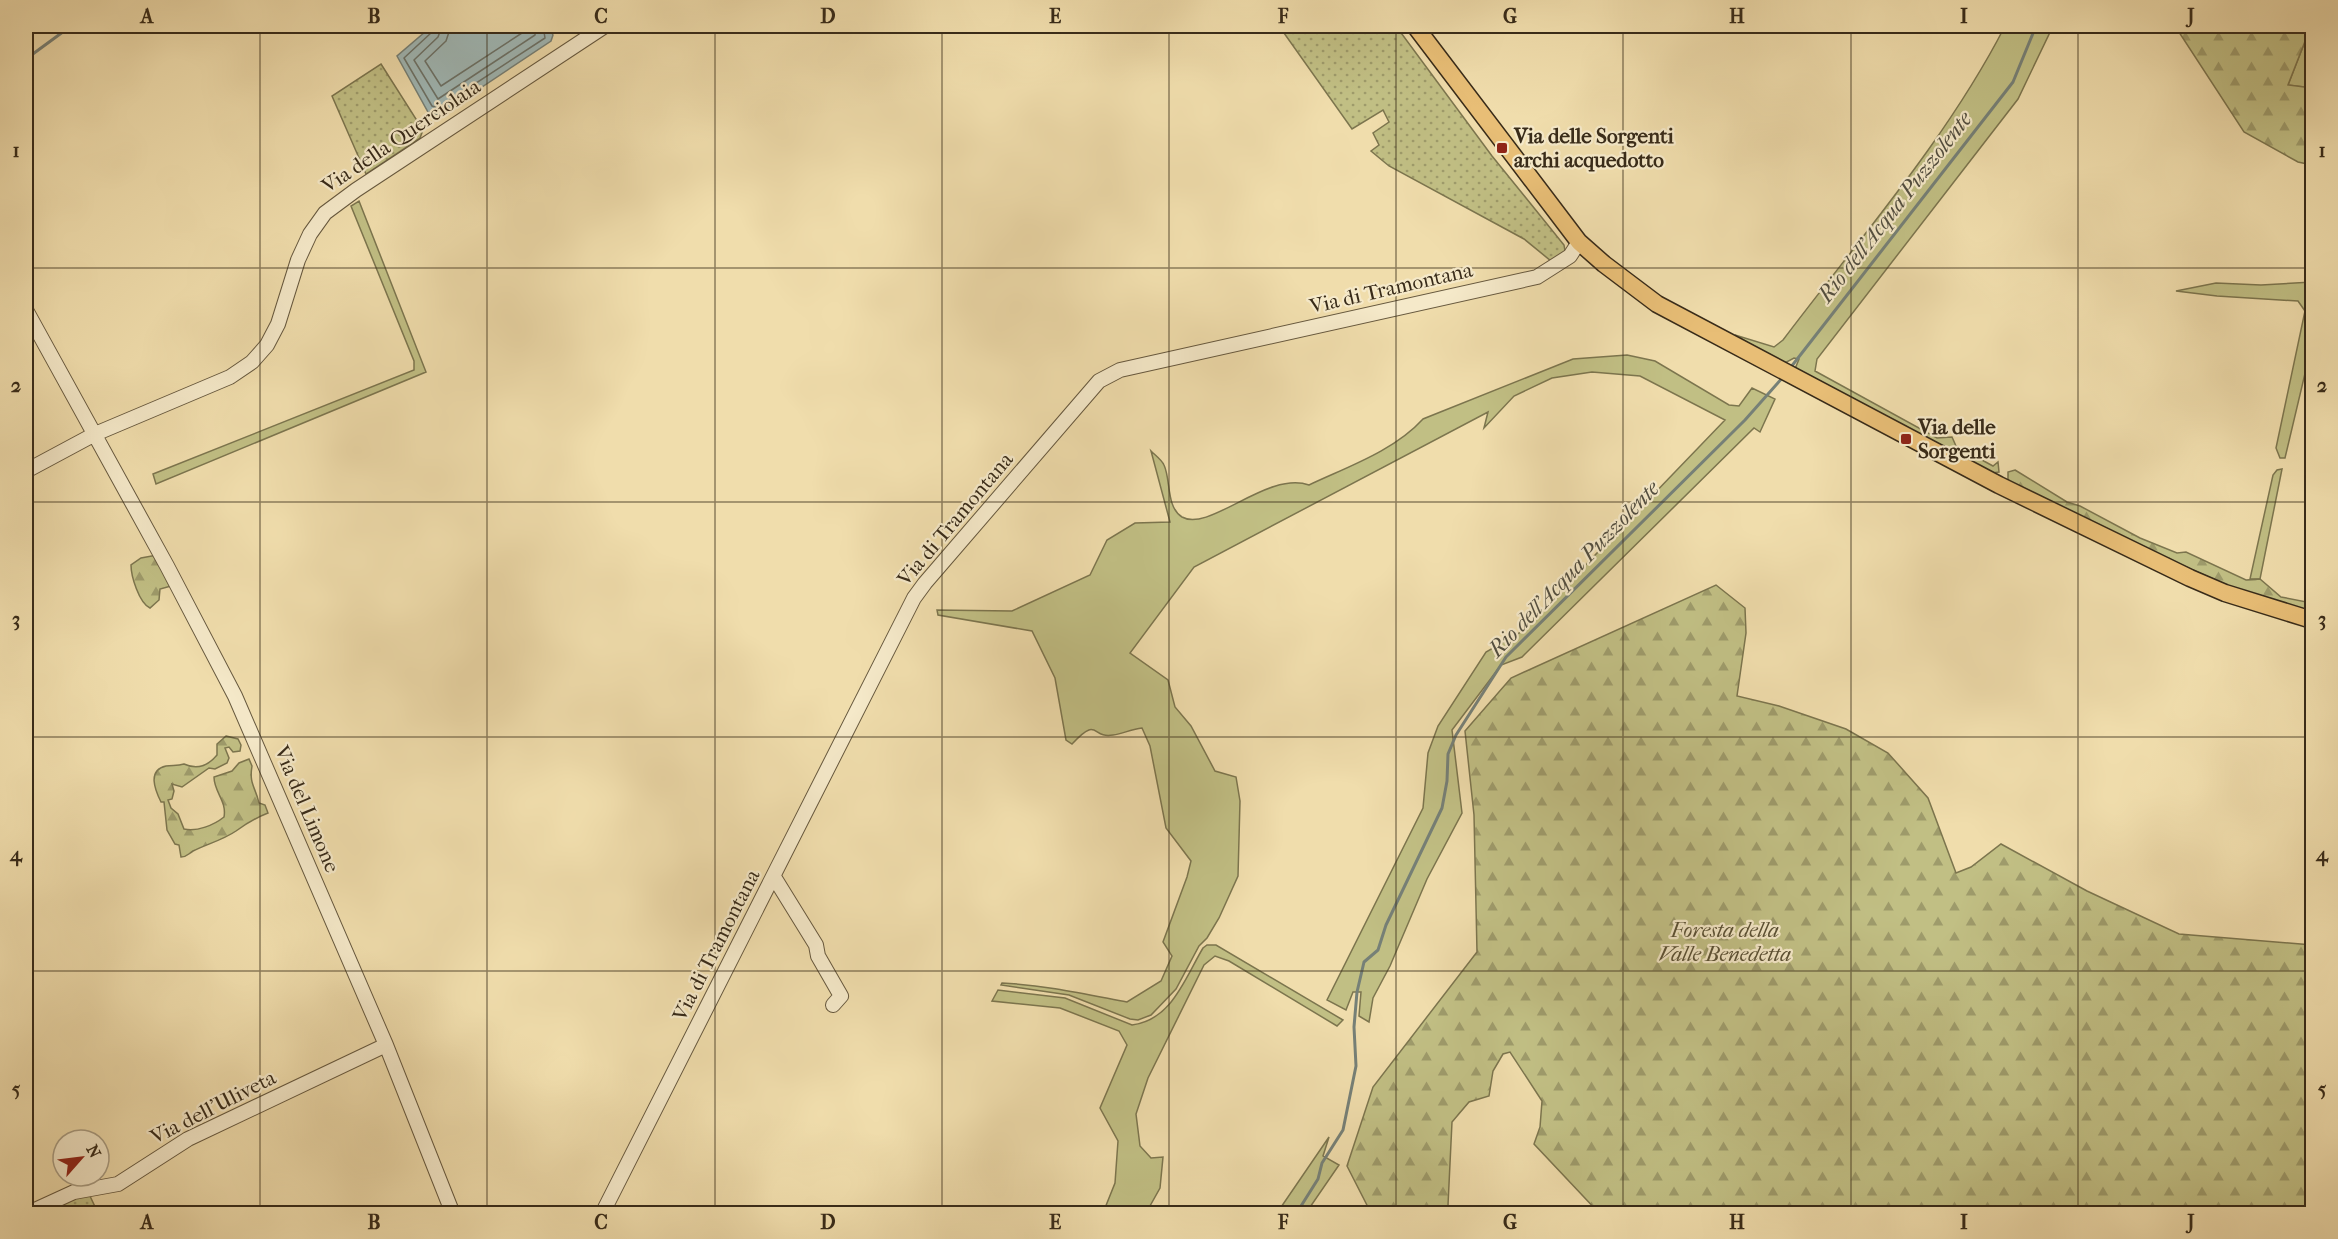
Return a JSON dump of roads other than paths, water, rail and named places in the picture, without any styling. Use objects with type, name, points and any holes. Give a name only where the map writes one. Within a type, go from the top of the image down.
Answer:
[{"type":"main road","points":[[1415,26],[1579,242],[1657,304],[1999,485],[2190,578],[2258,604],[2313,620]]},
{"type":"street","name":"Via della Querciolaia","points":[[94,434],[215,384],[252,362],[267,345],[278,324],[298,260],[310,234],[326,213],[356,190],[605,26]]},
{"type":"street","name":"Via di Tramontana","points":[[602,1214],[919,591],[1099,381],[1120,370],[1537,277],[1570,256],[1579,242]]},
{"type":"street","name":"Via del Limone","points":[[26,310],[235,696],[386,1045],[453,1214]]},
{"type":"street","points":[[26,471],[94,434]]},
{"type":"street","points":[[774,877],[816,945],[818,956],[841,996],[833,1005]]},
{"type":"street","name":"Via dell'Uliveta","points":[[26,1214],[74,1192],[118,1184],[188,1139],[386,1045]]},
{"type":"water","points":[[432,26],[548,26],[553,35],[551,41],[440,115],[428,112],[397,56]]},
{"type":"waterway","points":[[26,59],[71,26]]},
{"type":"waterway","name":"Rio dell'Acqua Puzzolente","points":[[1791,367],[2013,82],[2036,26]]},
{"type":"waterway","name":"Rio dell'Acqua Puzzolente","points":[[1296,1214],[1318,1179],[1322,1163],[1343,1130],[1356,1066],[1354,1027],[1357,992],[1364,962],[1378,950],[1386,925],[1442,808],[1447,781],[1448,754],[1456,735],[1506,657],[1745,420],[1783,377]]},
{"type":"place","name":"Via delle Sorgenti archi acquedotto","points":[[1502,148]]},
{"type":"place","name":"Via delle Sorgenti","points":[[1906,439]]},
{"type":"park label","name":"Foresta della Valle Benedetta","points":[[1725,942]]}]
